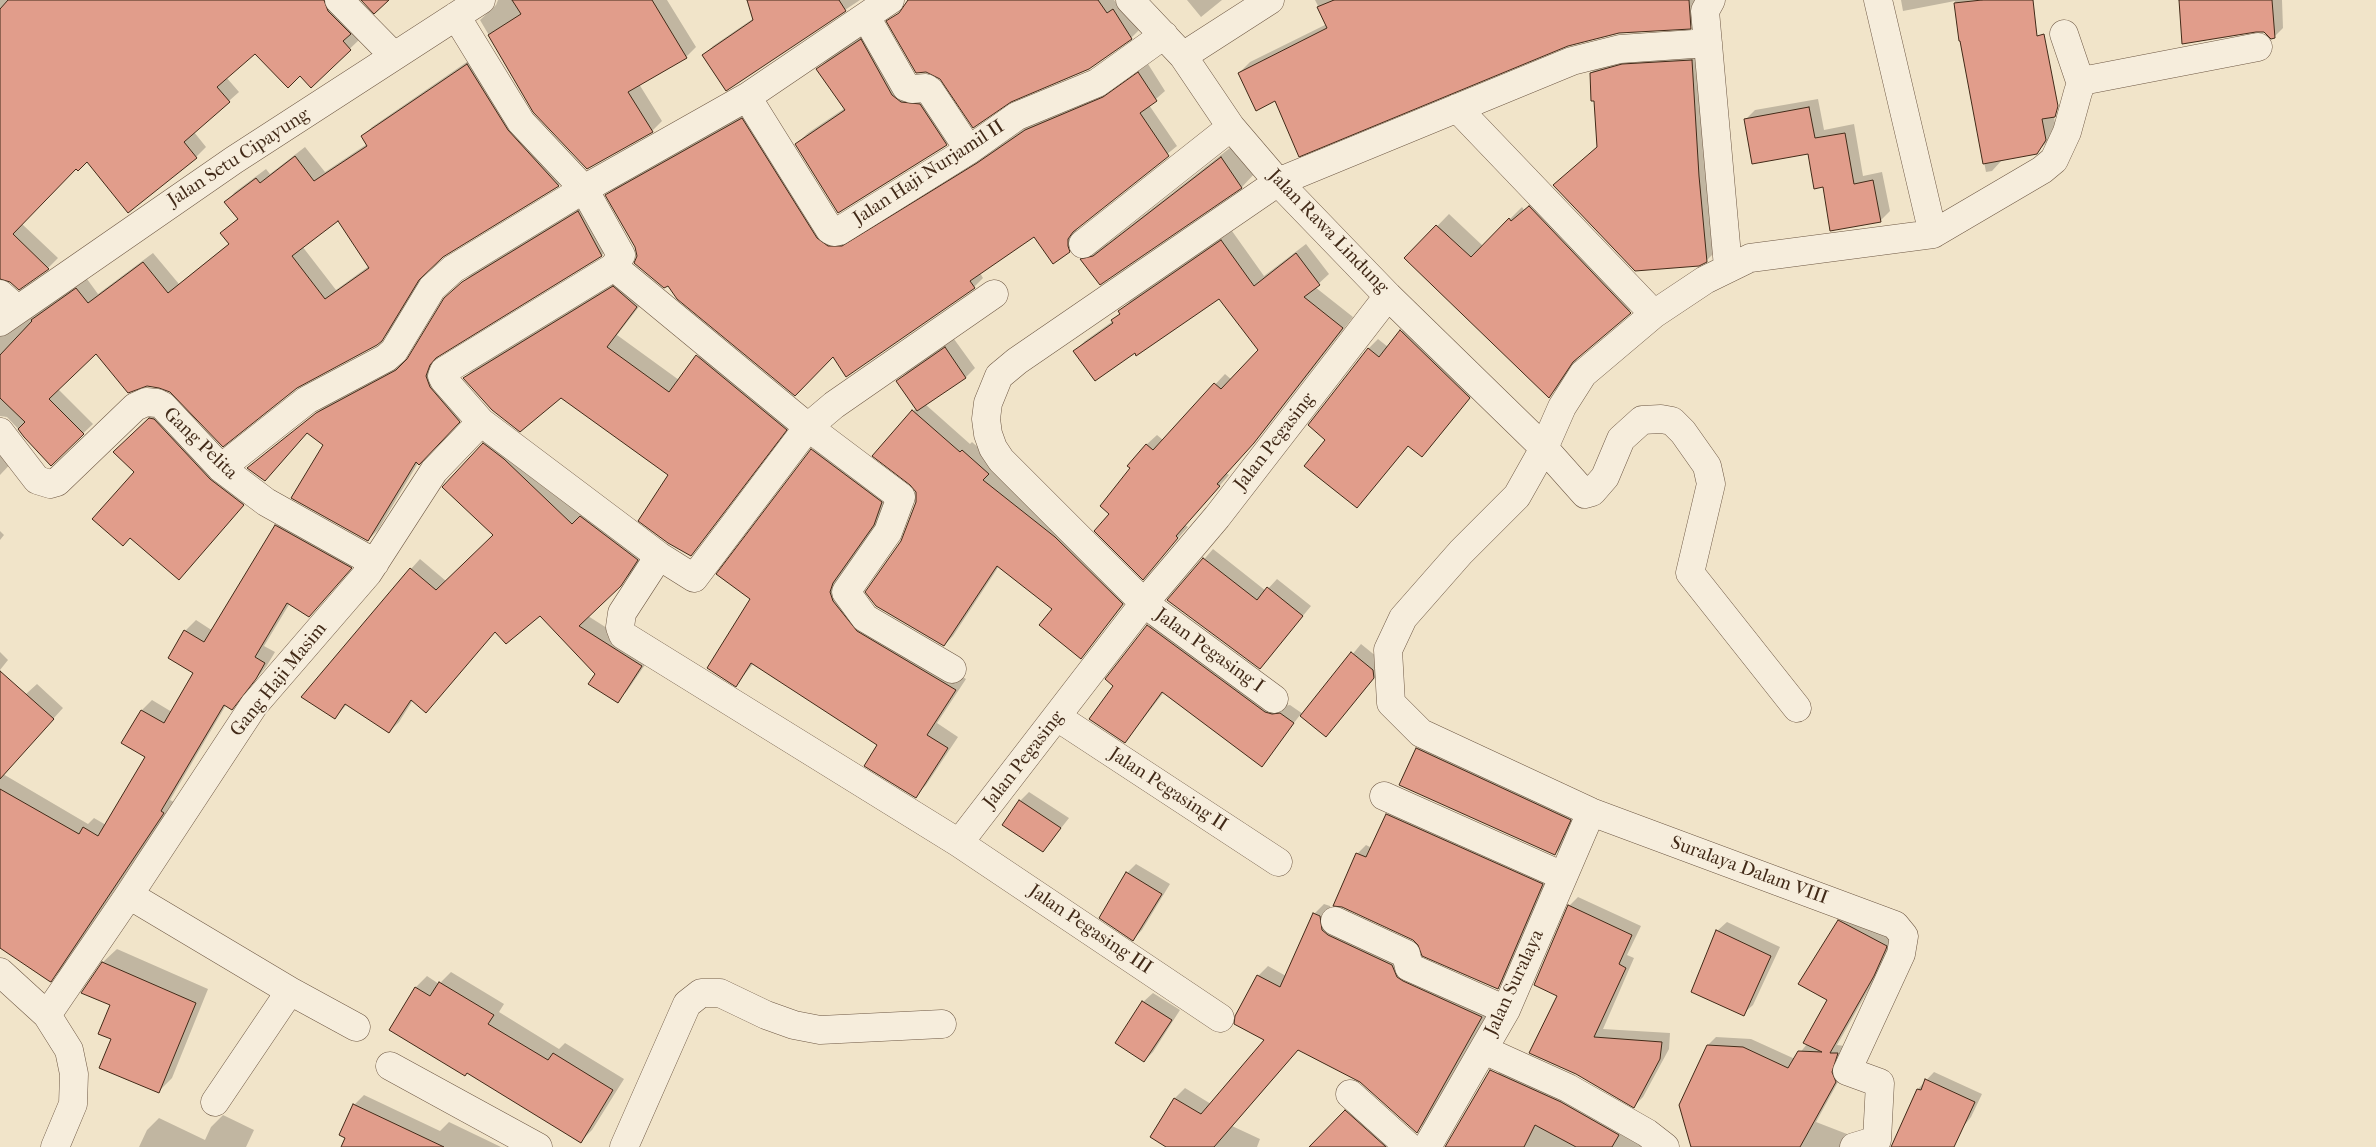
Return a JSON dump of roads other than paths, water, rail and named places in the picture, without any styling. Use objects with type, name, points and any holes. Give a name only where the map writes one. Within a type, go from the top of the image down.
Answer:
[{"type":"street","points":[[339,0],[394,56]]},
{"type":"street","name":"Jalan Setu Cipayung","points":[[6,308],[481,0]]},
{"type":"street","points":[[221,468],[307,400],[394,352],[432,288],[442,277],[584,188],[747,97],[890,0]]},
{"type":"street","name":"Jalan Rawa Lindung","points":[[1130,0],[1183,56],[1231,127],[1278,182],[1388,296],[1544,448],[1585,494],[1592,492],[1605,478],[1621,438],[1642,420],[1661,419],[1672,421],[1683,432],[1707,466],[1711,484],[1690,573],[1797,708]]},
{"type":"street","points":[[1183,56],[1270,0]]},
{"type":"street","points":[[1711,0],[1705,11],[1728,267]]},
{"type":"street","points":[[1878,0],[1933,234],[2042,170],[2054,160],[2067,132],[2081,84],[2064,34]]},
{"type":"street","points":[[456,16],[521,122],[584,188],[621,255],[614,268],[444,371],[442,376],[475,415],[659,556],[694,578],[808,427],[834,405],[994,294]]},
{"type":"street","points":[[866,17],[906,87],[912,89],[926,88],[930,91],[969,150]]},
{"type":"street","name":"Jalan Haji Nurjamil II","points":[[747,97],[830,230],[834,232],[839,231],[969,150],[1017,116],[1097,84],[1164,35]]},
{"type":"street","name":"Jalan Pegasing I","points":[[1274,699],[1144,604],[1001,460],[993,448],[988,434],[986,419],[990,396],[999,376],[1017,361],[1278,182],[1582,59],[1620,49],[1708,43]]},
{"type":"street","points":[[2081,84],[2087,80],[2258,47]]},
{"type":"street","points":[[1457,108],[1654,314]]},
{"type":"street","points":[[1083,244],[1231,127]]},
{"type":"street","name":"Suralaya Dalam VIII","points":[[1854,1147],[1877,1140],[1880,1083],[1847,1071],[1901,954],[1904,936],[1895,926],[1591,812],[1420,733],[1391,703],[1388,650],[1403,618],[1461,552],[1517,496],[1544,448],[1562,407],[1583,374],[1654,314],[1728,267],[1750,258],[1933,234]]},
{"type":"street","points":[[614,268],[808,427],[901,498],[888,532],[846,592],[865,618],[952,669]]},
{"type":"street","name":"Jalan Pegasing","points":[[959,843],[1144,604],[1217,518],[1388,296]]},
{"type":"street","name":"Gang Pelita","points":[[0,432],[37,480],[50,484],[57,482],[135,407],[146,402],[157,403],[221,468],[266,502],[375,563]]},
{"type":"street","name":"Gang Haji Masim","points":[[47,1015],[129,895],[254,705],[368,573],[434,471],[475,415]]},
{"type":"street","points":[[659,556],[622,612],[620,627],[624,635],[959,843]]},
{"type":"street","name":"Jalan Pegasing II","points":[[1057,717],[1278,862]]},
{"type":"street","points":[[1384,796],[1563,876]]},
{"type":"street","name":"Jalan Suralaya","points":[[1427,1147],[1506,1010],[1591,812]]},
{"type":"street","name":"Jalan Pegasing III","points":[[959,843],[1220,1018]]},
{"type":"street","points":[[129,895],[290,991],[356,1027]]},
{"type":"street","points":[[1335,921],[1406,954],[1409,967],[1506,1010]]},
{"type":"street","points":[[0,972],[47,1015],[68,1050],[74,1074],[73,1104],[55,1147]]},
{"type":"street","points":[[215,1102],[290,991]]},
{"type":"street","points":[[624,1147],[687,1004],[701,992],[720,993],[775,1018],[794,1025],[820,1030],[942,1024]]},
{"type":"street","points":[[1484,1050],[1568,1088],[1647,1133],[1665,1147]]},
{"type":"street","points":[[390,1066],[538,1147]]},
{"type":"street","points":[[1350,1094],[1409,1147]]}]
